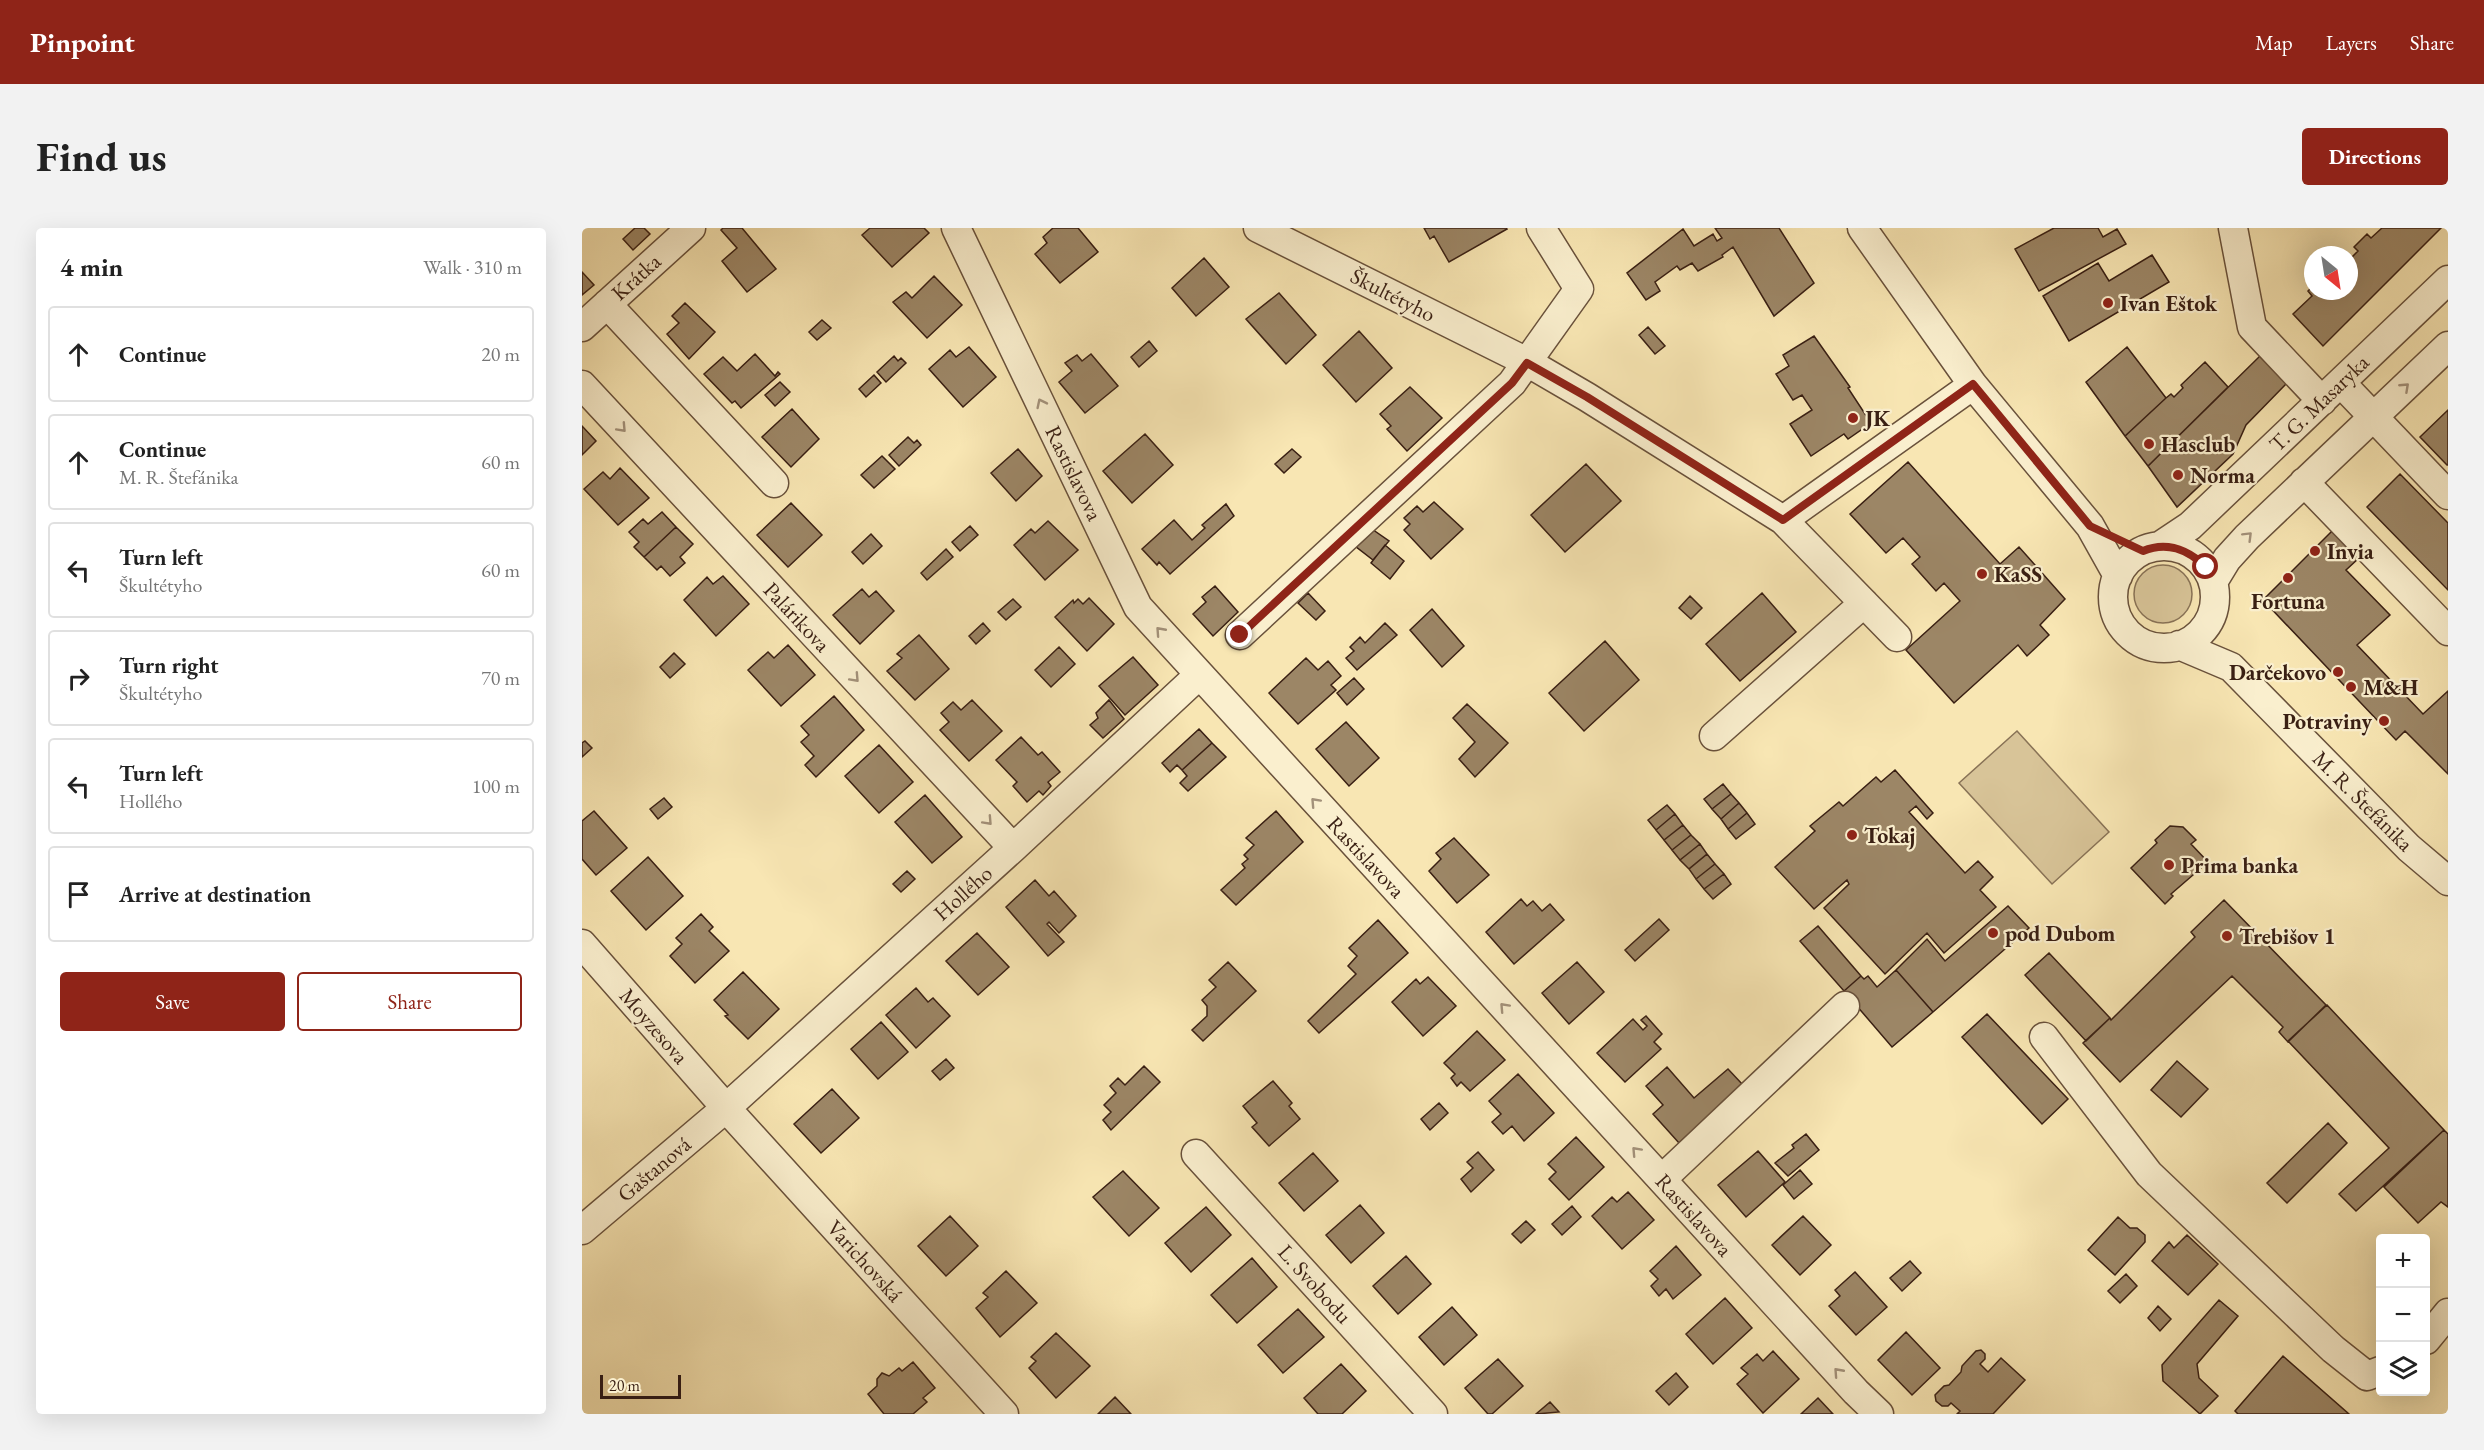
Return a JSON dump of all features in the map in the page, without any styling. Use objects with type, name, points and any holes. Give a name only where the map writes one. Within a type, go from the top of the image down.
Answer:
[{"type":"street","name":"Krátka","points":[[582,327],[691,228]]},
{"type":"street","name":"Rastislavova","points":[[956,228],[1138,606],[1879,1414]]},
{"type":"street","name":"Škultétyho","points":[[1258,228],[1527,363],[1587,397],[1783,520],[1897,637]]},
{"type":"street","points":[[1240,635],[1512,383],[1527,363],[1579,289],[1541,228]]},
{"type":"street","points":[[1862,228],[1973,384],[2090,526],[2118,576]]},
{"type":"street","points":[[2233,228],[2252,327],[2332,392],[2373,416],[2448,494]]},
{"type":"street","name":"T. G. Masaryka","points":[[2151,549],[2190,526],[2448,280]]},
{"type":"street","points":[[607,304],[774,483]]},
{"type":"street","name":"T. G. Masaryka","points":[[2213,582],[2227,559],[2240,544],[2448,346]]},
{"type":"street","points":[[1783,520],[1973,384]]},
{"type":"street","name":"Palárikova","points":[[582,385],[1013,848]]},
{"type":"street","points":[[2304,482],[2448,631]]},
{"type":"street","points":[[2090,526],[2151,549],[2177,548],[2193,555],[2206,567],[2213,582],[2215,603],[2212,614],[2196,637],[2168,648],[2145,644],[2126,630],[2119,621],[2113,598],[2118,576],[2128,561],[2151,549]]},
{"type":"street","points":[[1714,736],[1864,603]]},
{"type":"street","name":"M. R. Štefánika","points":[[2212,614],[2230,667]]},
{"type":"street","name":"M. R. Štefánika","points":[[2179,645],[2230,667],[2409,848],[2448,881]]},
{"type":"street","name":"Hollého","points":[[726,1108],[1013,848],[1199,675]]},
{"type":"street","name":"Moyzesova","points":[[582,944],[726,1108]]},
{"type":"street","points":[[1662,1179],[1845,1006]]},
{"type":"street","points":[[2044,1037],[2149,1174],[2333,1349],[2367,1376],[2376,1373]]},
{"type":"street","name":"Gaštanová","points":[[582,1230],[726,1108]]},
{"type":"street","name":"Varichovská","points":[[726,1108],[994,1410]]},
{"type":"street","name":"L. Svobodu","points":[[1196,1154],[1433,1414]]},
{"type":"street","points":[[2430,1335],[2448,1313]]},
{"type":"shaded area","points":[[2157,565],[2169,565],[2184,573],[2192,588],[2192,600],[2184,615],[2169,623],[2157,623],[2142,615],[2134,600],[2134,588],[2142,573]]},
{"type":"shaded area","points":[[2017,731],[2109,832],[2052,884],[1959,783]]},
{"type":"building","points":[[635,228],[644,228],[650,234],[633,250],[623,239]]},
{"type":"building","points":[[723,228],[742,228],[776,269],[747,292],[722,261],[737,248],[721,230]]},
{"type":"building","points":[[870,228],[924,228],[929,233],[892,267],[862,235]]},
{"type":"building","points":[[1053,228],[1078,228],[1098,252],[1060,283],[1035,254],[1047,243],[1043,237]]},
{"type":"building","points":[[1424,228],[1507,229],[1449,262],[1434,236],[1430,239]]},
{"type":"building","points":[[1715,228],[1779,228],[1814,283],[1774,316],[1733,247],[1722,255],[1723,257],[1698,271],[1692,263],[1680,270],[1677,266],[1655,282],[1660,291],[1646,300],[1627,273],[1683,229],[1694,246],[1713,234],[1717,241],[1722,238]]},
{"type":"building","points":[[2054,228],[2098,228],[2103,237],[2117,229],[2126,244],[2039,291],[2015,249]]},
{"type":"building","points":[[2382,228],[2441,228],[2323,346],[2293,314],[2308,300],[2358,300],[2358,246],[2355,246],[2367,234],[2371,238]]},
{"type":"building","points":[[2152,255],[2169,282],[2069,341],[2043,296],[2098,263],[2109,281]]},
{"type":"building","points":[[1204,258],[1229,287],[1196,316],[1172,288]]},
{"type":"building","points":[[582,272],[594,285],[582,295]]},
{"type":"building","points":[[934,276],[962,305],[927,338],[893,302],[906,292],[912,298]]},
{"type":"building","points":[[1279,293],[1316,335],[1286,364],[1246,319]]},
{"type":"building","points":[[685,303],[715,332],[689,359],[667,334],[679,323],[672,316]]},
{"type":"building","points":[[822,320],[831,328],[817,340],[809,332]]},
{"type":"building","points":[[1648,327],[1665,346],[1655,354],[1639,335]]},
{"type":"building","points":[[1359,331],[1392,368],[1356,402],[1323,365]]},
{"type":"building","points":[[1814,336],[1850,387],[1848,388],[1871,423],[1848,439],[1844,434],[1811,456],[1790,424],[1812,410],[1802,395],[1793,400],[1776,374],[1789,366],[1783,355]]},
{"type":"building","points":[[1149,341],[1157,351],[1139,367],[1131,357]]},
{"type":"building","points":[[969,347],[996,377],[963,407],[929,369],[950,350],[956,357]]},
{"type":"building","points":[[2127,347],[2166,398],[2125,436],[2086,382]]},
{"type":"building","points":[[755,354],[775,376],[778,372],[780,374],[741,408],[735,401],[732,403],[704,374],[723,357],[737,371]]},
{"type":"building","points":[[1091,354],[1118,386],[1085,413],[1059,382],[1072,371],[1065,363],[1077,355],[1082,361]]},
{"type":"building","points":[[2262,354],[2287,383],[2246,425],[2233,454],[2177,507],[2148,466]]},
{"type":"building","points":[[894,356],[898,361],[901,358],[906,363],[886,382],[877,372]]},
{"type":"building","points":[[2205,362],[2228,387],[2148,466],[2125,436],[2171,394],[2174,397],[2183,388],[2181,385]]},
{"type":"building","points":[[874,375],[881,383],[866,397],[859,389]]},
{"type":"building","points":[[780,382],[790,392],[775,406],[765,395]]},
{"type":"building","points":[[1410,387],[1442,418],[1407,451],[1387,429],[1391,426],[1380,414]]},
{"type":"building","points":[[792,409],[819,439],[791,467],[762,437]]},
{"type":"building","points":[[2448,410],[2448,465],[2447,465],[2420,437]]},
{"type":"building","points":[[582,426],[596,441],[582,455]]},
{"type":"building","points":[[1145,434],[1173,465],[1132,503],[1103,471]]},
{"type":"building","points":[[908,437],[914,443],[917,440],[921,445],[899,466],[889,455]]},
{"type":"building","points":[[1018,449],[1042,476],[1016,501],[991,473]]},
{"type":"building","points":[[1292,449],[1301,457],[1284,473],[1275,464]]},
{"type":"building","points":[[882,456],[895,469],[874,488],[861,475]]},
{"type":"building","name":"KaSS","points":[[1908,462],[2000,564],[2019,547],[2065,599],[2040,625],[2049,635],[2027,656],[2018,645],[1954,703],[1906,650],[1960,601],[1944,583],[1936,591],[1912,564],[1920,557],[1903,538],[1886,553],[1850,514]]},
{"type":"building","points":[[1586,464],[1621,501],[1565,552],[1531,515]]},
{"type":"building","points":[[620,468],[649,498],[618,525],[584,489],[603,472],[610,479]]},
{"type":"building","points":[[2400,474],[2448,523],[2448,590],[2367,507]]},
{"type":"building","points":[[1434,502],[1463,529],[1431,559],[1404,530],[1410,524],[1404,518],[1417,506],[1423,512]]},
{"type":"building","points":[[791,503],[822,535],[788,567],[757,535]]},
{"type":"building","points":[[1226,504],[1234,516],[1170,574],[1159,562],[1157,565],[1142,549],[1174,520],[1192,540],[1205,528],[1202,525]]},
{"type":"building","points":[[662,512],[676,527],[644,557],[634,547],[639,542],[629,532],[643,519],[648,524]]},
{"type":"building","points":[[1048,521],[1078,550],[1045,580],[1014,545],[1031,529],[1035,533]]},
{"type":"building","points":[[970,526],[978,535],[960,551],[952,542]]},
{"type":"building","points":[[676,527],[693,544],[680,557],[685,563],[670,576],[661,566],[657,570],[644,557]]},
{"type":"building","points":[[1369,527],[1389,541],[1373,560],[1355,546]]},
{"type":"building","points":[[2332,531],[2359,558],[2346,570],[2390,615],[2357,645],[2423,714],[2448,691],[2448,774],[2405,731],[2396,740],[2263,600]]},
{"type":"building","points":[[871,534],[882,546],[863,564],[852,552]]},
{"type":"building","points":[[1385,545],[1404,561],[1390,579],[1371,563]]},
{"type":"building","points":[[946,549],[953,557],[927,580],[921,573]]},
{"type":"building","points":[[723,576],[749,604],[716,636],[684,600],[707,577],[713,584]]},
{"type":"building","points":[[1215,586],[1238,612],[1213,636],[1193,614],[1206,602],[1202,597]]},
{"type":"building","points":[[862,589],[869,597],[876,591],[894,611],[860,644],[833,615]]},
{"type":"building","points":[[1308,593],[1325,611],[1316,620],[1298,603]]},
{"type":"building","points":[[1762,593],[1796,632],[1740,681],[1706,644]]},
{"type":"building","points":[[1690,596],[1702,608],[1691,619],[1679,608]]},
{"type":"building","points":[[1089,598],[1114,624],[1087,651],[1055,617],[1073,600],[1074,603],[1078,599],[1083,604]]},
{"type":"building","points":[[1013,599],[1021,607],[1006,620],[998,612]]},
{"type":"building","points":[[1432,609],[1464,646],[1442,667],[1410,630]]},
{"type":"building","points":[[983,623],[990,631],[976,644],[969,636]]},
{"type":"building","points":[[1385,623],[1397,635],[1357,670],[1346,658],[1354,651],[1350,647],[1360,637],[1365,643]]},
{"type":"building","points":[[919,635],[949,669],[915,700],[887,671],[902,658],[897,654]]},
{"type":"building","points":[[1605,641],[1639,680],[1584,731],[1549,693]]},
{"type":"building","points":[[788,645],[815,675],[781,706],[748,670],[768,652],[774,658]]},
{"type":"building","points":[[1059,647],[1075,664],[1051,687],[1035,670]]},
{"type":"building","points":[[674,653],[685,664],[670,678],[660,667]]},
{"type":"building","points":[[1133,657],[1158,685],[1125,715],[1099,686]]},
{"type":"building","points":[[1306,658],[1318,670],[1328,661],[1341,676],[1331,685],[1336,690],[1298,724],[1269,693]]},
{"type":"building","points":[[1354,678],[1364,689],[1347,705],[1337,693]]},
{"type":"building","points":[[834,696],[864,730],[816,777],[805,765],[814,756],[801,742],[809,735],[801,726]]},
{"type":"building","points":[[972,700],[1002,731],[969,761],[940,730],[949,722],[941,713],[953,702],[961,710]]},
{"type":"building","points":[[1109,700],[1124,719],[1103,738],[1090,725],[1098,718],[1096,713]]},
{"type":"building","points":[[1467,704],[1508,743],[1475,777],[1459,759],[1475,742],[1453,718]]},
{"type":"building","points":[[1346,722],[1379,758],[1349,786],[1316,749]]},
{"type":"building","points":[[1199,729],[1212,743],[1182,770],[1177,765],[1170,772],[1162,763]]},
{"type":"building","points":[[1021,737],[1038,755],[1042,752],[1060,772],[1048,782],[1051,786],[1043,795],[1039,791],[1027,802],[1013,786],[1017,782],[996,760]]},
{"type":"building","points":[[585,741],[592,748],[582,757],[582,743]]},
{"type":"building","points":[[1212,743],[1226,757],[1188,791],[1180,783],[1187,776],[1182,770]]},
{"type":"building","points":[[879,745],[913,782],[879,813],[845,776]]},
{"type":"building","points":[[1895,770],[1933,813],[1927,819],[1916,806],[1909,812],[1965,873],[1978,861],[1993,877],[1980,890],[1996,907],[1944,953],[1927,933],[1885,974],[1824,908],[1849,884],[1847,880],[1814,909],[1775,867],[1815,831],[1810,826],[1839,802],[1843,806],[1876,777],[1881,782]]},
{"type":"building","points":[[1723,784],[1731,794],[1712,809],[1704,799]]},
{"type":"building","points":[[1731,794],[1739,803],[1721,819],[1712,809]]},
{"type":"building","points":[[925,795],[962,837],[932,863],[895,822]]},
{"type":"building","points":[[664,798],[672,807],[658,819],[650,809]]},
{"type":"building","points":[[1739,803],[1747,813],[1728,829],[1721,819]]},
{"type":"building","points":[[1667,805],[1675,814],[1656,830],[1648,820]]},
{"type":"building","points":[[594,811],[627,848],[596,875],[582,859],[582,821]]},
{"type":"building","points":[[1276,811],[1303,842],[1236,905],[1221,890],[1245,868],[1242,864],[1248,859],[1244,855],[1254,845],[1246,838]]},
{"type":"building","points":[[1747,813],[1755,824],[1736,839],[1728,829]]},
{"type":"building","points":[[1675,814],[1683,825],[1664,840],[1656,830]]},
{"type":"building","points":[[1683,825],[1691,835],[1672,850],[1664,840]]},
{"type":"building","name":"Prima banka","points":[[2170,826],[2183,827],[2196,840],[2191,844],[2208,862],[2171,894],[2173,896],[2165,904],[2131,868],[2157,843],[2155,840]]},
{"type":"building","points":[[1691,835],[1700,844],[1680,860],[1672,850]]},
{"type":"building","points":[[1454,838],[1489,875],[1457,903],[1429,871],[1441,859],[1436,853]]},
{"type":"building","points":[[1700,844],[1707,854],[1689,869],[1680,860]]},
{"type":"building","points":[[1707,854],[1715,864],[1696,879],[1689,869]]},
{"type":"building","points":[[648,857],[683,896],[646,930],[611,891]]},
{"type":"building","points":[[1715,864],[1724,874],[1704,889],[1696,879]]},
{"type":"building","points":[[907,871],[915,879],[901,892],[893,884]]},
{"type":"building","points":[[1724,874],[1731,884],[1713,899],[1704,889]]},
{"type":"building","points":[[1035,880],[1049,896],[1054,891],[1076,916],[1059,933],[1049,922],[1047,924],[1064,942],[1048,956],[1006,907]]},
{"type":"building","points":[[1521,899],[1527,906],[1533,901],[1542,911],[1550,904],[1564,920],[1514,964],[1486,932]]},
{"type":"building","points":[[2224,900],[2326,1005],[2288,1042],[2279,1032],[2283,1027],[2232,976],[2120,1082],[2083,1043],[2110,1018],[2111,1020],[2195,937],[2191,932]]},
{"type":"building","points":[[2008,906],[2029,928],[1933,1012],[1896,970],[1927,939],[1945,961]]},
{"type":"building","points":[[701,914],[713,927],[709,931],[729,951],[695,983],[670,956],[682,944],[676,938]]},
{"type":"building","points":[[1659,919],[1669,930],[1635,961],[1625,950]]},
{"type":"building","points":[[1378,920],[1408,953],[1319,1033],[1308,1021],[1356,974],[1348,966],[1357,956],[1349,948]]},
{"type":"building","points":[[1818,926],[1861,976],[1844,991],[1800,941]]},
{"type":"building","points":[[977,933],[1009,967],[978,995],[946,961]]},
{"type":"building","points":[[2049,953],[2110,1018],[2086,1041],[2025,975]]},
{"type":"building","points":[[1228,962],[1256,991],[1203,1041],[1192,1030],[1207,1016],[1207,1006],[1202,1000],[1216,987],[1209,980]]},
{"type":"building","points":[[1577,962],[1604,992],[1569,1024],[1542,993]]},
{"type":"building","points":[[1896,970],[1933,1012],[1892,1047],[1844,991],[1861,976],[1864,979],[1868,976],[1877,987]]},
{"type":"building","points":[[743,972],[779,1009],[748,1039],[725,1016],[728,1015],[714,1000]]},
{"type":"building","points":[[1428,977],[1456,1006],[1423,1036],[1392,1002],[1416,979],[1420,984]]},
{"type":"building","points":[[916,988],[928,1002],[933,998],[950,1016],[916,1048],[886,1015]]},
{"type":"building","points":[[2327,1005],[2444,1130],[2356,1211],[2339,1194],[2389,1148],[2288,1041]]},
{"type":"building","points":[[1987,1014],[2068,1099],[2042,1124],[1962,1037]]},
{"type":"building","points":[[1646,1016],[1662,1034],[1654,1042],[1661,1049],[1625,1082],[1597,1053],[1633,1019],[1643,1030],[1647,1026],[1641,1020]]},
{"type":"building","points":[[881,1022],[908,1052],[878,1079],[851,1049]]},
{"type":"building","points":[[1477,1031],[1505,1060],[1470,1091],[1461,1082],[1457,1086],[1451,1078],[1455,1074],[1444,1063]]},
{"type":"building","points":[[946,1059],[954,1068],[940,1080],[932,1071]]},
{"type":"building","points":[[2177,1061],[2208,1089],[2181,1117],[2151,1090]]},
{"type":"building","points":[[1144,1066],[1160,1082],[1111,1130],[1103,1120],[1111,1112],[1104,1105],[1116,1093],[1110,1086],[1118,1078],[1125,1085]]},
{"type":"building","points":[[1667,1067],[1694,1098],[1728,1069],[1743,1085],[1679,1143],[1653,1114],[1663,1105],[1646,1086]]},
{"type":"building","points":[[1518,1074],[1554,1113],[1524,1141],[1512,1126],[1503,1134],[1492,1122],[1501,1114],[1489,1101]]},
{"type":"building","points":[[1273,1081],[1292,1103],[1289,1106],[1300,1119],[1269,1146],[1252,1127],[1257,1123],[1243,1106]]},
{"type":"building","points":[[832,1089],[859,1118],[821,1153],[794,1124]]},
{"type":"building","points":[[1439,1103],[1448,1113],[1430,1130],[1421,1119]]},
{"type":"building","points":[[2328,1123],[2347,1143],[2287,1203],[2267,1183]]},
{"type":"building","points":[[2444,1130],[2448,1134],[2448,1207],[2441,1202],[2418,1223],[2384,1187]]},
{"type":"building","points":[[1806,1134],[1819,1150],[1788,1176],[1775,1163],[1794,1148],[1792,1145]]},
{"type":"building","points":[[1576,1137],[1604,1167],[1569,1200],[1549,1179],[1556,1172],[1548,1164]]},
{"type":"building","points":[[1758,1151],[1785,1182],[1746,1217],[1718,1185]]},
{"type":"building","points":[[1478,1152],[1494,1170],[1471,1192],[1461,1179],[1473,1168],[1467,1162]]},
{"type":"building","points":[[1313,1153],[1338,1181],[1304,1211],[1279,1183]]},
{"type":"building","points":[[1800,1170],[1812,1184],[1794,1199],[1783,1185]]},
{"type":"building","points":[[1123,1171],[1159,1208],[1129,1236],[1093,1197]]},
{"type":"building","points":[[1628,1192],[1654,1220],[1622,1249],[1592,1216],[1612,1197],[1617,1202]]},
{"type":"building","points":[[1360,1205],[1384,1233],[1351,1263],[1326,1235]]},
{"type":"building","points":[[1572,1206],[1581,1217],[1562,1235],[1552,1224]]},
{"type":"building","points":[[1206,1207],[1231,1235],[1191,1272],[1165,1243]]},
{"type":"building","points":[[950,1216],[978,1246],[946,1276],[918,1246]]},
{"type":"building","points":[[1803,1216],[1831,1245],[1800,1275],[1772,1245]]},
{"type":"building","points":[[2118,1217],[2130,1228],[2137,1228],[2145,1235],[2145,1242],[2115,1275],[2088,1250]]},
{"type":"building","points":[[1526,1221],[1535,1230],[1521,1243],[1512,1234]]},
{"type":"building","points":[[2187,1235],[2218,1264],[2188,1295],[2152,1261],[2169,1242],[2174,1248]]},
{"type":"building","points":[[1676,1246],[1701,1275],[1673,1299],[1666,1289],[1659,1296],[1651,1286],[1658,1279],[1650,1271]]},
{"type":"building","points":[[1406,1256],[1431,1284],[1398,1314],[1373,1286]]},
{"type":"building","points":[[1252,1258],[1277,1287],[1237,1323],[1211,1295]]},
{"type":"building","points":[[1910,1261],[1921,1273],[1902,1291],[1890,1278]]},
{"type":"building","points":[[1006,1271],[1037,1303],[1000,1337],[976,1308],[988,1297],[983,1293]]},
{"type":"building","points":[[1855,1272],[1887,1307],[1856,1335],[1829,1306],[1840,1296],[1835,1290]]},
{"type":"building","points":[[2126,1274],[2137,1286],[2120,1303],[2108,1291]]},
{"type":"building","points":[[1725,1298],[1752,1328],[1713,1364],[1686,1334]]},
{"type":"building","points":[[2219,1300],[2238,1316],[2197,1364],[2199,1378],[2218,1396],[2200,1414],[2163,1381],[2162,1365]]},
{"type":"building","points":[[2158,1306],[2171,1319],[2160,1331],[2148,1318]]},
{"type":"building","points":[[1452,1307],[1477,1335],[1444,1365],[1419,1337]]},
{"type":"building","points":[[1298,1309],[1324,1337],[1283,1373],[1258,1345]]},
{"type":"building","points":[[1906,1332],[1940,1368],[1912,1395],[1878,1360]]},
{"type":"building","points":[[1056,1333],[1090,1366],[1056,1398],[1029,1368],[1036,1361],[1031,1357]]},
{"type":"building","points":[[1981,1350],[1985,1354],[1985,1359],[1980,1364],[1988,1372],[2001,1358],[2025,1380],[1993,1414],[1957,1414],[1960,1411],[1951,1403],[1948,1406],[1942,1406],[1936,1401],[1935,1395],[1944,1386],[1949,1385],[1976,1351]]},
{"type":"building","points":[[1773,1351],[1799,1379],[1763,1413],[1737,1384],[1748,1374],[1741,1368],[1757,1354],[1763,1361]]},
{"type":"building","points":[[2283,1356],[2349,1414],[2238,1414],[2235,1411]]},
{"type":"building","points":[[1498,1359],[1523,1386],[1492,1414],[1488,1414],[1465,1388]]},
{"type":"building","points":[[913,1362],[935,1388],[923,1398],[927,1402],[913,1414],[884,1414],[868,1394],[877,1386],[877,1379],[882,1373],[889,1376],[899,1368],[902,1371]]},
{"type":"building","points":[[1341,1364],[1366,1391],[1342,1414],[1318,1414],[1304,1398]]},
{"type":"building","points":[[1676,1373],[1688,1387],[1669,1405],[1656,1391]]},
{"type":"building","points":[[1115,1397],[1131,1414],[1098,1414]]},
{"type":"building","points":[[1818,1398],[1833,1414],[1801,1414]]},
{"type":"building","points":[[1550,1402],[1559,1412],[1536,1414]]},
{"type":"place","name":"Ivan Eštok","points":[[2108,303]]},
{"type":"place","name":"JK","points":[[1853,418]]},
{"type":"place","name":"Hasclub","points":[[2149,444]]},
{"type":"place","name":"Norma","points":[[2178,475]]},
{"type":"place","name":"Invia","points":[[2315,551]]},
{"type":"place","name":"KaSS","points":[[1982,574]]},
{"type":"place","name":"Fortuna","points":[[2288,578]]},
{"type":"place","name":"Darčekovo","points":[[2338,672]]},
{"type":"place","name":"M&H","points":[[2351,687]]},
{"type":"place","name":"Potraviny","points":[[2384,721]]},
{"type":"place","name":"Tokaj","points":[[1852,835]]},
{"type":"place","name":"Prima banka","points":[[2169,865]]},
{"type":"place","name":"pod Dubom","points":[[1993,933]]},
{"type":"place","name":"Trebišov 1","points":[[2227,936]]},
{"type":"route","points":[[1240,635],[1512,383],[1527,363],[1587,397],[1783,520],[1973,384],[2090,526],[2143,551],[2160,546],[2177,548],[2193,555],[2206,567]]}]
